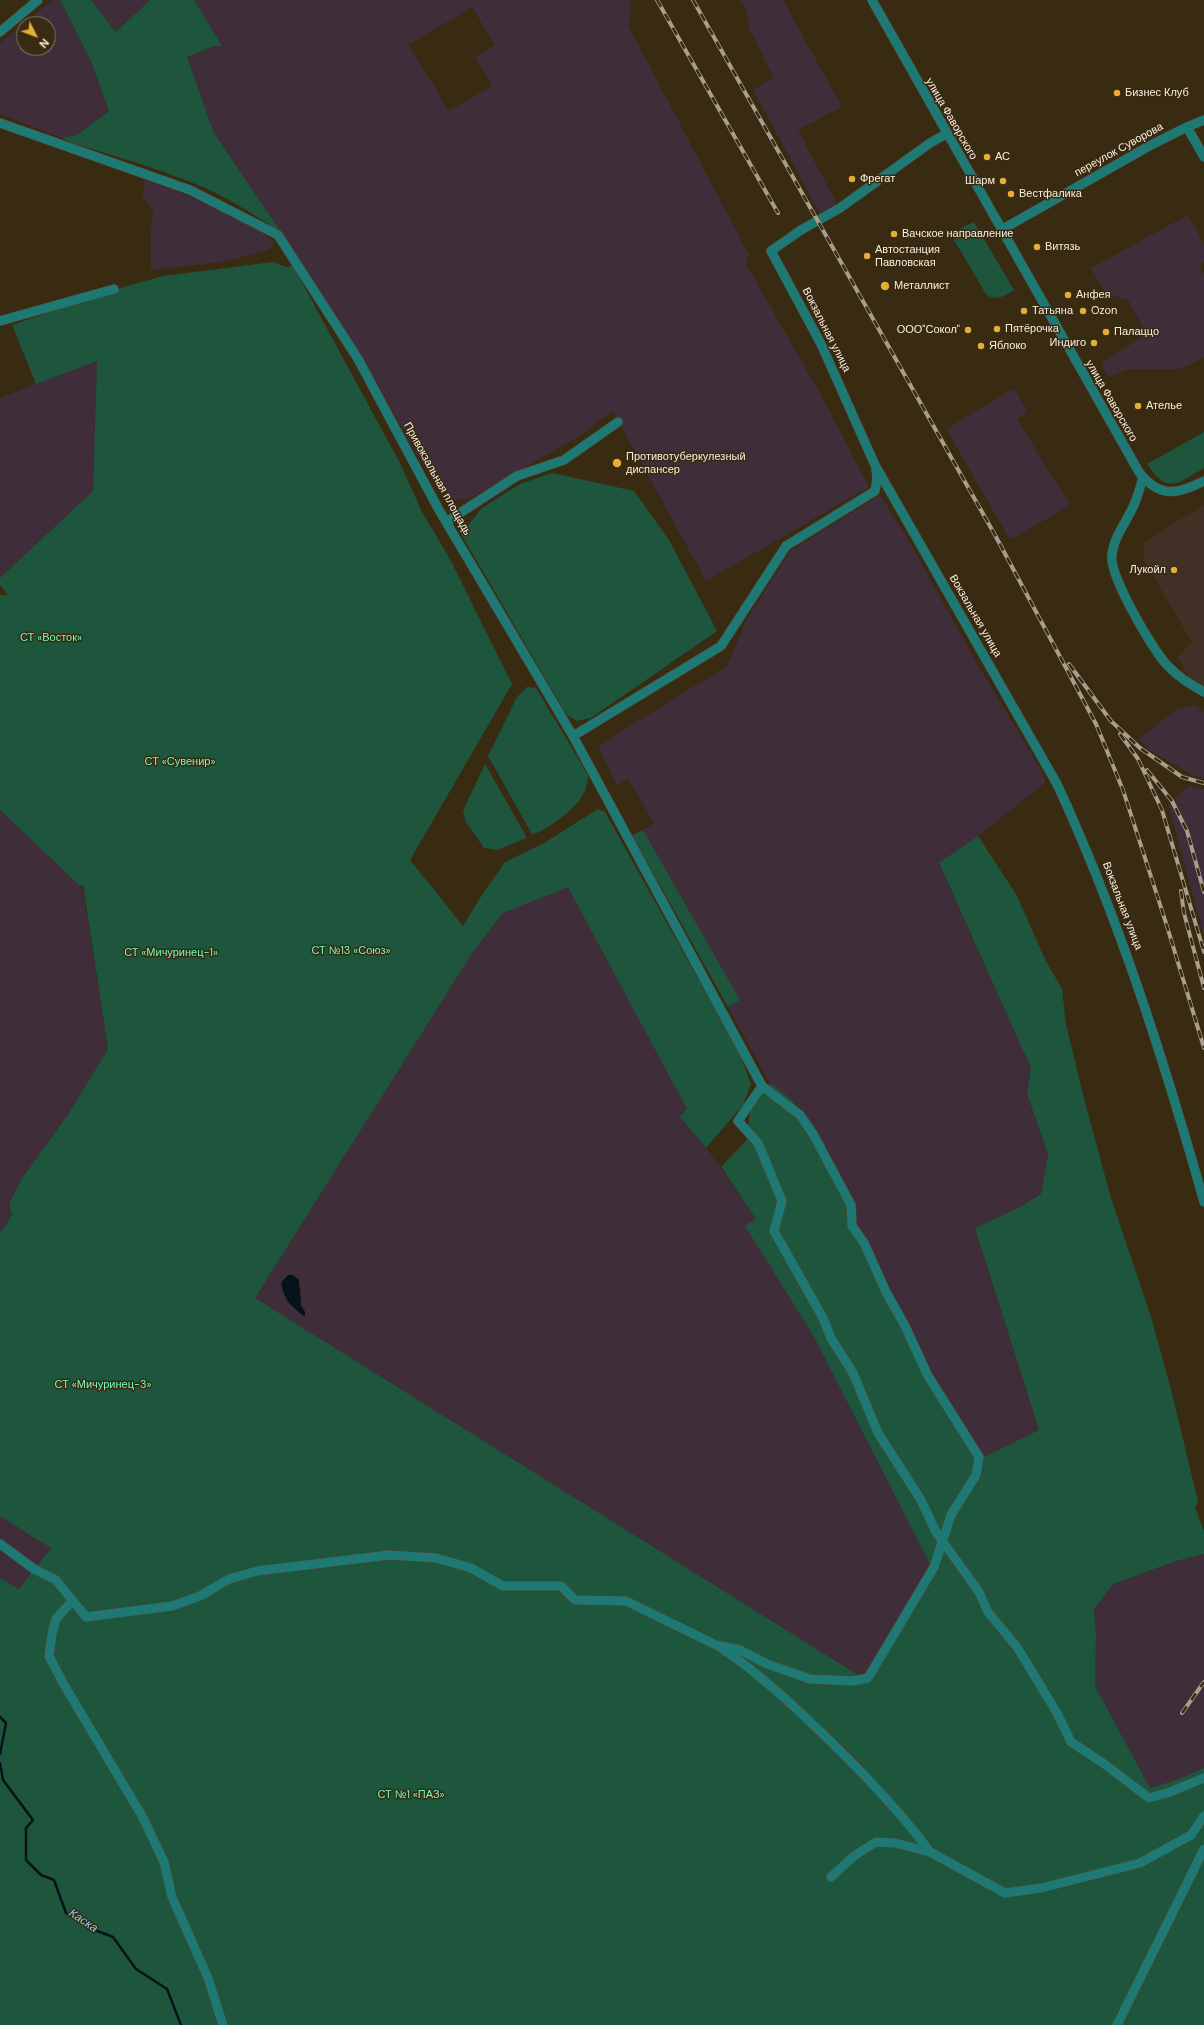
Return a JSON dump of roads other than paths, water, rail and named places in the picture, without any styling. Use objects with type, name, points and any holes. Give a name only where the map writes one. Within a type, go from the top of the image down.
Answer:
[{"type":"street","points":[[0,32],[38,0]]},
{"type":"street","name":"улица Фаворского","points":[[872,0],[946,134],[1143,477]]},
{"type":"street","name":"переулок Суворова","points":[[1001,230],[1142,150],[1204,120]]},
{"type":"street","name":"Привокзальная площадь","points":[[0,123],[190,190],[278,235],[358,359],[446,522],[573,736],[762,1086]]},
{"type":"street","points":[[1187,127],[1204,157]]},
{"type":"street","name":"Вокзальная улица","points":[[946,134],[930,143],[840,208],[801,230],[771,251],[822,344],[875,465],[1058,784],[1106,895],[1129,958],[1204,1202]]},
{"type":"street","points":[[0,321],[114,289]]},
{"type":"street","points":[[446,522],[517,476],[564,460],[618,422]]},
{"type":"street","points":[[573,736],[721,646],[786,546],[875,491],[877,479],[875,465]]},
{"type":"street","points":[[1143,477],[1153,488],[1175,493],[1188,489],[1204,481]]},
{"type":"street","points":[[1143,477],[1133,509],[1114,544],[1111,556],[1116,575],[1137,620],[1157,653],[1177,675],[1204,692]]},
{"type":"street","points":[[716,1645],[740,1650],[767,1664],[810,1679],[853,1681],[868,1678],[934,1567],[942,1541],[951,1515],[976,1475],[979,1458],[928,1376],[886,1292],[864,1243],[852,1226],[851,1205],[813,1134],[800,1115],[762,1086],[738,1121],[758,1143],[782,1201],[774,1231],[823,1318],[831,1338],[853,1373],[878,1433],[921,1500],[936,1532],[942,1541],[979,1592],[988,1612],[1017,1647],[1058,1713],[1071,1742],[1103,1762],[1149,1798],[1170,1792],[1204,1778]]},
{"type":"street","points":[[0,1544],[34,1569],[56,1580],[86,1617],[172,1606],[200,1596],[229,1579],[257,1571],[389,1555],[436,1558],[471,1568],[503,1586],[561,1586],[575,1600],[626,1601],[716,1645],[742,1662],[780,1694],[875,1785],[910,1825],[930,1852]]},
{"type":"street","points":[[72,1601],[56,1620],[52,1634],[49,1656],[63,1683],[142,1816],[164,1862],[172,1897],[208,1978],[223,2025]]},
{"type":"street","points":[[830,1877],[854,1856],[876,1842],[895,1843],[930,1852],[958,1866],[994,1888],[1005,1892],[1041,1888],[1140,1863],[1191,1835],[1204,1816]]},
{"type":"street","points":[[1117,2025],[1204,1849]]},
{"type":"waterway","name":"Каска","points":[[0,1717],[6,1723],[0,1754]]},
{"type":"waterway","name":"Каска","points":[[0,1763],[3,1780],[33,1820],[26,1828],[26,1860],[41,1875],[54,1880],[66,1913],[92,1929],[113,1937],[136,1969],[167,1989],[181,2025]]},
{"type":"railway","points":[[657,0],[778,213]]},
{"type":"railway","points":[[693,0],[995,535],[1096,724],[1123,790],[1204,1048]]},
{"type":"railway","points":[[1069,664],[1111,721],[1140,748],[1182,777],[1204,783]]},
{"type":"railway","points":[[1120,734],[1138,759],[1162,810],[1204,952]]},
{"type":"railway","points":[[1147,770],[1172,801],[1187,831],[1204,892]]},
{"type":"railway","points":[[1181,891],[1184,913],[1204,988]]},
{"type":"railway","points":[[1182,1713],[1204,1682]]},
{"type":"place","name":"Бизнес Клуб","points":[[1117,93]]},
{"type":"place","name":"АС","points":[[987,157]]},
{"type":"place","name":"Фрегат","points":[[852,179]]},
{"type":"place","name":"Шарм","points":[[1003,181]]},
{"type":"place","name":"Вестфалика","points":[[1011,194]]},
{"type":"place","name":"Вачское направление","points":[[894,234]]},
{"type":"place","name":"Витязь","points":[[1037,247]]},
{"type":"place","name":"Автостанция Павловская","points":[[867,256]]},
{"type":"place","name":"Металлист","points":[[885,286]]},
{"type":"place","name":"Анфея","points":[[1068,295]]},
{"type":"place","name":"Татьяна","points":[[1024,311]]},
{"type":"place","name":"Ozon","points":[[1083,311]]},
{"type":"place","name":"Пятёрочка","points":[[997,329]]},
{"type":"place","name":"ООО\"Сокол\"","points":[[968,330]]},
{"type":"place","name":"Палаццо","points":[[1106,332]]},
{"type":"place","name":"Индиго","points":[[1094,343]]},
{"type":"place","name":"Яблоко","points":[[981,346]]},
{"type":"place","name":"Ателье","points":[[1138,406]]},
{"type":"place","name":"Противотуберкулезный диспансер","points":[[617,463]]},
{"type":"place","name":"Лукойл","points":[[1174,570]]},
{"type":"park label","name":"СТ «Восток»","points":[[51,638]]},
{"type":"park label","name":"СТ «Сувенир»","points":[[180,762]]},
{"type":"park label","name":"СТ №13 «Союз»","points":[[351,951]]},
{"type":"park label","name":"СТ «Мичуринец-1»","points":[[171,953]]},
{"type":"park label","name":"СТ «Мичуринец-3»","points":[[103,1385]]},
{"type":"park label","name":"СТ №1 «ПАЗ»","points":[[411,1795]]}]
